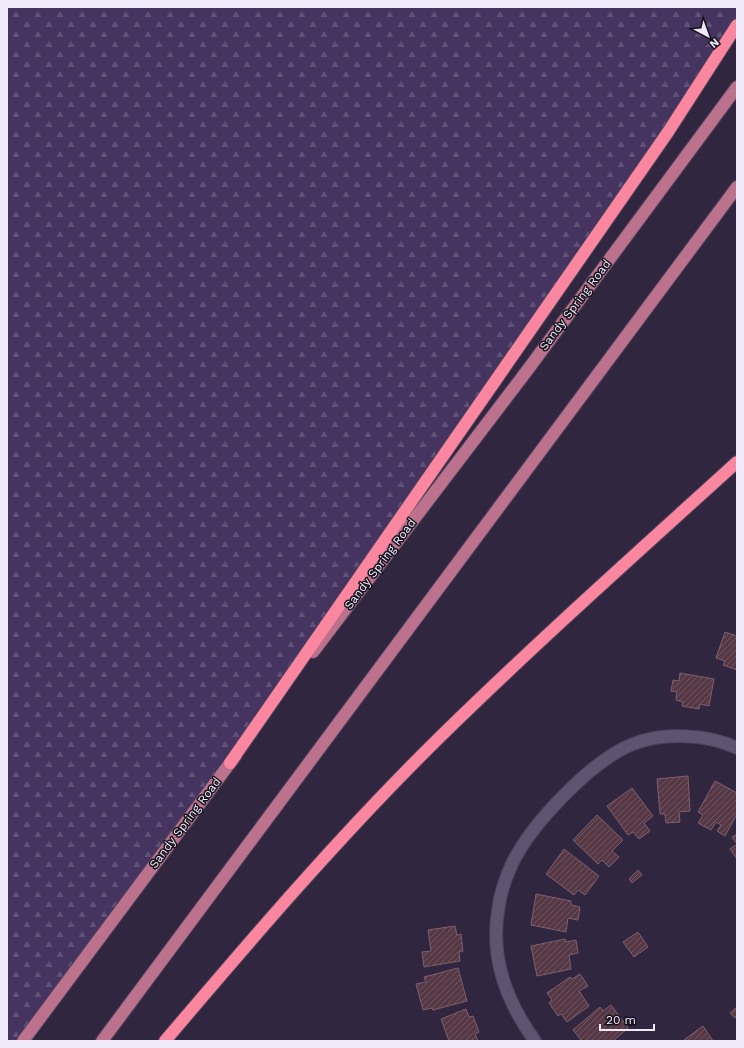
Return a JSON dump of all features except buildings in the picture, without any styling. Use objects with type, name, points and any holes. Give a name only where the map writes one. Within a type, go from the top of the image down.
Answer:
[{"type":"highway","points":[[230,763],[668,132],[737,25]]},
{"type":"highway","points":[[165,1041],[298,887],[442,735],[524,655],[737,462]]},
{"type":"main road","name":"Sandy Spring Road","points":[[23,1041],[230,763],[526,372],[737,87]]},
{"type":"main road","points":[[102,1041],[737,187]]},
{"type":"street","points":[[535,1041],[518,1017],[506,992],[500,974],[496,942],[497,922],[503,886],[512,864],[532,832],[591,771],[632,744],[645,740],[683,737],[716,741],[737,748]]},
{"type":"green space","points":[[7,7],[737,7],[737,25],[230,763],[23,1041],[7,1041]]}]
